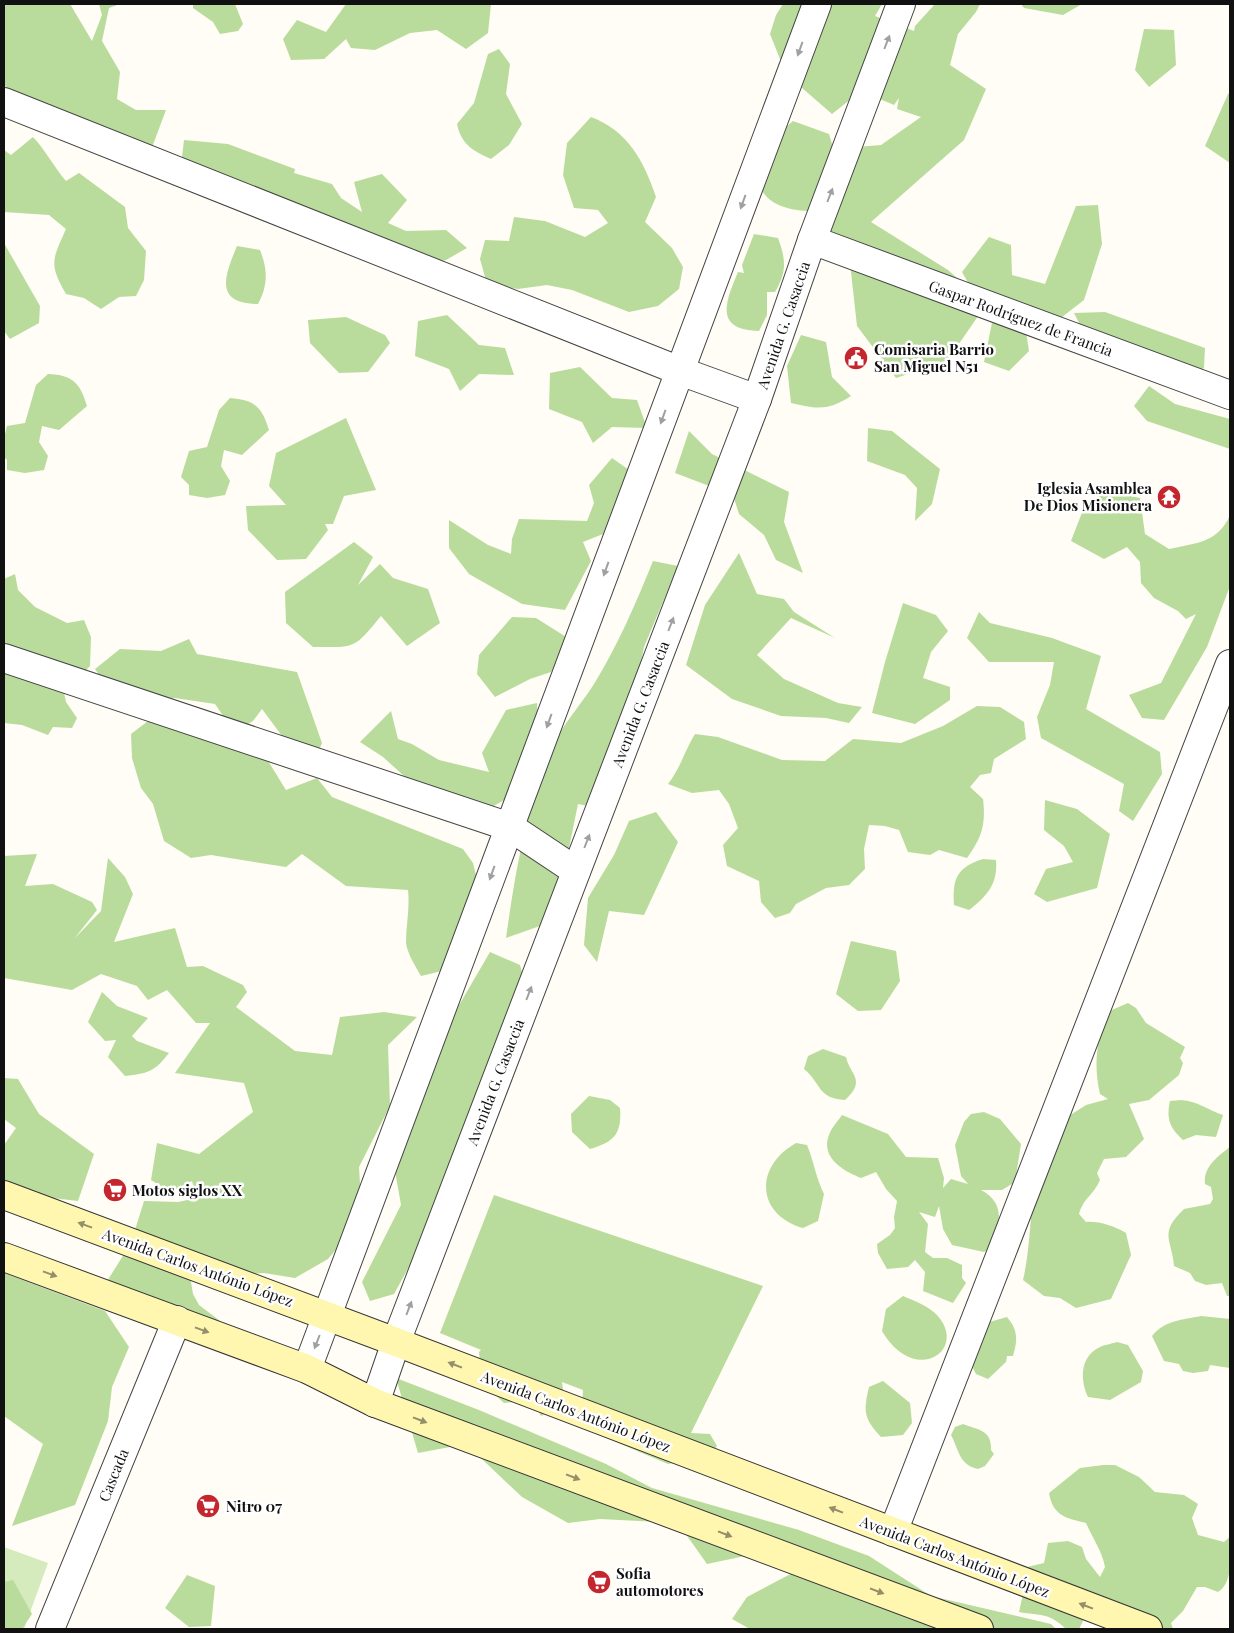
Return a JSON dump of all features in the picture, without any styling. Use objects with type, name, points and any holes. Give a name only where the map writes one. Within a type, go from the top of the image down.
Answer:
[{"type":"main road","name":"Avenida Carlos António López","points":[[4,1195],[893,1532],[1131,1626]]},
{"type":"main road","points":[[4,1257],[307,1369],[375,1403],[978,1629]]},
{"type":"street","points":[[307,1369],[816,4]]},
{"type":"street","name":"Avenida G. Casaccia","points":[[375,1403],[396,1342],[757,399],[812,240],[901,4]]},
{"type":"street","points":[[4,102],[680,371],[757,399]]},
{"type":"street","name":"Gaspar Rodríguez de Francia","points":[[812,240],[1229,390]]},
{"type":"street","points":[[4,658],[510,827],[576,870]]},
{"type":"street","points":[[893,1532],[1230,664]]},
{"type":"street","name":"Cascada","points":[[50,1629],[176,1320]]},
{"type":"green space","points":[[4,4],[70,4],[92,41],[102,15],[99,4],[120,4],[109,8],[102,41],[120,72],[117,99],[136,110],[166,110],[151,150],[98,125],[63,140],[22,125],[4,83]]},
{"type":"green space","points":[[193,4],[235,4],[243,24],[238,31],[220,34],[213,22],[193,8]]},
{"type":"green space","points":[[346,4],[491,4],[488,33],[466,49],[437,30],[410,33],[375,50],[351,48],[346,39],[324,59],[291,60],[283,39],[297,20],[326,32]]},
{"type":"green space","points":[[783,4],[882,4],[875,16],[914,31],[915,26],[935,4],[980,4],[976,12],[958,34],[950,65],[986,89],[964,140],[871,222],[948,270],[974,293],[962,272],[989,237],[1011,245],[1012,275],[1045,284],[1076,206],[1098,205],[1102,244],[1084,300],[1053,324],[1024,319],[1029,351],[1009,371],[984,362],[992,323],[983,309],[947,361],[896,378],[857,326],[850,263],[816,211],[791,209],[782,206],[768,198],[763,192],[758,176],[758,151],[793,121],[829,134],[837,161],[844,148],[881,145],[921,117],[897,109],[899,98],[894,105],[861,91],[832,114],[786,74],[770,34],[776,15]]},
{"type":"green space","points":[[1021,4],[1082,4],[1063,15],[1024,8]]},
{"type":"green space","points":[[1144,29],[1174,30],[1176,65],[1149,87],[1135,70]]},
{"type":"green space","points":[[499,49],[510,64],[506,94],[522,124],[509,145],[491,159],[479,153],[465,142],[461,137],[457,124],[474,103],[488,54]]},
{"type":"green space","points":[[1230,93],[1230,163],[1205,146]]},
{"type":"green space","points":[[591,117],[615,130],[625,139],[640,160],[656,197],[645,222],[672,248],[683,267],[679,289],[658,306],[629,312],[572,290],[547,285],[518,289],[487,284],[480,259],[485,240],[509,241],[514,217],[545,221],[585,237],[608,223],[598,210],[574,208],[563,175],[567,143]]},
{"type":"green space","points":[[33,137],[66,181],[79,173],[125,207],[128,228],[146,251],[144,280],[136,296],[119,297],[101,309],[84,298],[66,294],[60,284],[54,261],[66,229],[49,215],[4,212],[4,150],[11,155]]},
{"type":"green space","points":[[184,140],[228,144],[295,169],[294,173],[332,184],[341,198],[362,212],[354,182],[382,174],[407,200],[388,223],[406,231],[446,230],[467,248],[446,260],[411,270],[181,165]]},
{"type":"green space","points":[[754,234],[778,238],[784,259],[782,278],[779,285],[775,292],[767,292],[767,315],[759,331],[744,329],[735,325],[729,320],[727,312],[730,293],[738,272],[744,273],[742,265]]},
{"type":"green space","points":[[4,243],[40,306],[39,323],[10,339],[4,331]]},
{"type":"green space","points":[[237,246],[260,250],[266,277],[264,290],[258,304],[244,303],[234,299],[228,293],[226,286],[227,277]]},
{"type":"green space","points":[[1105,312],[1205,348],[1204,368],[1183,381],[1087,339],[1074,313]]},
{"type":"green space","points":[[447,315],[479,345],[505,348],[514,375],[479,374],[460,391],[449,369],[415,356],[418,321]]},
{"type":"green space","points":[[346,317],[385,335],[390,343],[368,372],[339,373],[310,343],[308,320]]},
{"type":"green space","points":[[801,335],[826,342],[832,377],[851,396],[836,404],[822,407],[808,407],[791,403],[787,366]]},
{"type":"green space","points":[[580,367],[612,398],[637,400],[647,428],[612,427],[593,443],[582,422],[549,409],[550,373]]},
{"type":"green space","points":[[48,374],[64,376],[74,382],[81,391],[87,406],[59,430],[42,426],[39,442],[48,456],[44,470],[25,473],[7,470],[7,460],[4,457],[4,438],[7,426],[25,423],[36,385]]},
{"type":"green space","points":[[1149,386],[1175,404],[1230,419],[1230,449],[1147,421],[1134,406]]},
{"type":"green space","points":[[230,398],[246,401],[256,406],[260,410],[269,430],[242,455],[224,450],[221,466],[230,481],[225,495],[207,498],[189,495],[189,485],[181,477],[189,451],[207,447],[219,410]]},
{"type":"green space","points":[[346,418],[376,490],[344,496],[333,524],[325,524],[328,530],[306,559],[277,560],[248,530],[246,506],[286,505],[269,486],[276,453]]},
{"type":"green space","points":[[868,428],[892,431],[940,469],[932,504],[915,521],[917,488],[905,475],[867,461]]},
{"type":"green space","points":[[689,431],[712,454],[789,492],[784,522],[803,573],[776,560],[764,535],[739,514],[733,495],[675,473]]},
{"type":"green space","points":[[612,458],[632,472],[603,534],[583,542],[591,561],[565,610],[522,604],[469,574],[449,548],[449,520],[488,545],[511,554],[512,539],[519,519],[587,521],[594,503],[589,485]]},
{"type":"green space","points":[[1104,491],[1140,498],[1145,534],[1169,549],[1197,543],[1213,536],[1225,524],[1230,515],[1230,586],[1207,647],[1164,720],[1142,718],[1129,695],[1161,683],[1196,614],[1186,619],[1178,611],[1154,598],[1141,583],[1140,562],[1127,547],[1104,559],[1071,541],[1083,510]]},
{"type":"green space","points":[[354,542],[373,557],[358,585],[380,564],[393,578],[428,589],[440,623],[407,646],[381,616],[359,641],[353,644],[338,647],[313,647],[286,623],[285,592]]},
{"type":"green space","points":[[739,553],[757,594],[784,599],[794,612],[835,638],[791,618],[757,655],[784,679],[838,703],[862,707],[849,723],[826,718],[781,716],[732,699],[686,665],[705,605]]},
{"type":"green space","points":[[653,561],[678,566],[644,647],[627,732],[607,810],[578,804],[554,921],[506,938],[513,890],[528,817],[543,770],[556,739],[594,684],[619,639]]},
{"type":"green space","points":[[15,574],[18,590],[35,607],[67,623],[84,620],[91,637],[90,666],[74,683],[61,679],[66,702],[77,718],[72,728],[53,727],[48,735],[22,725],[4,723],[4,579]]},
{"type":"green space","points":[[903,603],[936,615],[948,631],[931,652],[923,678],[950,687],[950,700],[915,724],[872,713]]},
{"type":"green space","points":[[979,612],[990,623],[1052,638],[1101,656],[1086,709],[1160,752],[1162,774],[1133,821],[1119,811],[1124,784],[1041,738],[1037,717],[1050,685],[1054,662],[989,662],[967,638]]},
{"type":"green space","points":[[512,617],[536,618],[571,640],[551,672],[530,679],[495,697],[477,674],[479,655]]},
{"type":"green space","points":[[189,639],[197,654],[297,672],[322,743],[314,762],[285,740],[262,709],[253,721],[234,732],[215,704],[175,698],[138,703],[113,695],[95,669],[120,649],[161,651]]},
{"type":"green space","points":[[537,703],[539,745],[506,799],[476,816],[414,785],[383,757],[360,742],[391,711],[398,739],[412,744],[439,760],[489,772],[482,753],[506,710]]},
{"type":"green space","points":[[977,706],[1000,707],[1024,722],[1026,739],[994,759],[991,773],[980,775],[970,787],[983,799],[984,816],[982,830],[967,858],[939,850],[930,855],[908,852],[899,830],[885,826],[869,825],[864,849],[865,869],[849,885],[826,888],[796,904],[790,913],[775,918],[761,902],[759,881],[727,866],[723,845],[738,828],[729,804],[719,790],[692,793],[668,784],[695,734],[718,737],[782,760],[825,761],[853,739],[901,743],[943,726]]},
{"type":"green space","points":[[161,711],[257,743],[286,790],[317,778],[332,797],[463,849],[473,863],[476,875],[477,914],[446,970],[421,976],[410,955],[406,943],[408,890],[346,886],[302,854],[286,867],[211,855],[191,858],[164,841],[153,804],[141,788],[132,758],[131,734]]},
{"type":"green space","points":[[1045,800],[1077,809],[1110,834],[1097,888],[1047,902],[1034,894],[1046,869],[1073,862],[1064,846],[1044,830]]},
{"type":"green space","points":[[656,812],[678,842],[644,915],[609,911],[597,962],[584,945],[588,898],[614,855],[629,821]]},
{"type":"green space","points":[[37,854],[25,886],[53,884],[92,902],[97,910],[74,939],[101,911],[108,858],[125,877],[133,894],[114,942],[175,928],[187,967],[203,966],[243,985],[247,992],[236,1007],[295,1051],[332,1055],[340,1017],[384,1012],[417,1017],[388,1045],[390,1106],[359,1167],[362,1219],[328,1259],[295,1278],[264,1273],[221,1276],[188,1264],[193,1294],[199,1305],[240,1336],[104,1286],[131,1243],[144,1201],[178,1202],[197,1198],[192,1181],[171,1192],[151,1180],[157,1143],[199,1154],[253,1112],[244,1083],[175,1073],[210,1023],[196,1023],[167,990],[148,1000],[137,986],[101,974],[72,990],[4,978],[4,856]]},
{"type":"green space","points":[[983,859],[996,860],[995,876],[990,889],[969,910],[954,905],[954,888],[958,875],[967,866]]},
{"type":"green space","points":[[851,941],[896,951],[900,981],[881,1010],[858,1011],[836,994]]},
{"type":"green space","points":[[490,952],[520,965],[532,1009],[447,1198],[394,1294],[370,1301],[362,1282],[401,1205],[391,1148],[430,1055]]},
{"type":"green space","points":[[102,992],[117,1006],[148,1018],[132,1036],[137,1041],[169,1053],[155,1068],[140,1074],[125,1076],[108,1057],[116,1040],[105,1041],[88,1022]]},
{"type":"green space","points":[[1128,1003],[1136,1008],[1146,1023],[1185,1047],[1180,1058],[1183,1063],[1179,1075],[1149,1100],[1129,1104],[1144,1139],[1126,1157],[1104,1159],[1097,1173],[1100,1180],[1081,1208],[1079,1214],[1086,1222],[1106,1224],[1126,1233],[1131,1255],[1111,1299],[1076,1308],[1060,1298],[1044,1296],[1023,1280],[1033,1206],[1042,1170],[1058,1123],[1086,1105],[1108,1099],[1100,1094],[1097,1052],[1107,1012]]},
{"type":"green space","points":[[823,1049],[846,1057],[856,1082],[852,1093],[845,1100],[836,1099],[824,1093],[804,1069],[808,1056]]},
{"type":"green space","points":[[4,1078],[18,1079],[39,1114],[94,1154],[78,1201],[35,1196],[4,1180],[4,1145],[16,1128],[4,1119]]},
{"type":"green space","points":[[589,1096],[610,1100],[620,1108],[620,1124],[615,1136],[611,1140],[590,1149],[572,1132],[571,1114]]},
{"type":"green space","points":[[1181,1100],[1197,1104],[1223,1115],[1216,1137],[1196,1135],[1183,1140],[1179,1136],[1170,1123],[1169,1107],[1170,1101]]},
{"type":"green space","points":[[984,1112],[1000,1119],[1021,1144],[1015,1182],[1002,1190],[981,1190],[995,1202],[998,1208],[997,1231],[992,1248],[984,1252],[952,1245],[943,1229],[939,1206],[935,1217],[919,1212],[928,1224],[925,1252],[933,1258],[947,1258],[962,1265],[962,1278],[966,1283],[953,1303],[923,1291],[925,1272],[915,1260],[908,1267],[887,1269],[878,1253],[877,1244],[890,1235],[895,1228],[894,1217],[897,1201],[886,1189],[876,1172],[861,1178],[841,1167],[831,1157],[827,1143],[831,1130],[842,1115],[888,1134],[906,1157],[938,1158],[944,1178],[943,1188],[951,1179],[968,1184],[961,1176],[955,1145],[964,1122],[971,1114]]},
{"type":"green space","points":[[796,1143],[807,1145],[824,1194],[818,1221],[803,1228],[787,1221],[776,1212],[769,1201],[766,1189],[768,1176],[773,1164]]},
{"type":"green space","points":[[1230,1147],[1230,1296],[1227,1296],[1222,1283],[1206,1285],[1195,1281],[1190,1273],[1174,1266],[1168,1237],[1171,1225],[1184,1209],[1210,1204],[1213,1199],[1211,1187],[1205,1184],[1206,1172],[1212,1162]]},
{"type":"green space","points":[[494,1195],[763,1286],[691,1433],[710,1434],[717,1446],[710,1456],[668,1464],[604,1437],[596,1419],[582,1408],[583,1390],[562,1382],[565,1405],[541,1416],[532,1400],[504,1403],[482,1383],[479,1352],[481,1350],[440,1333]]},
{"type":"green space","points":[[4,1273],[105,1311],[129,1347],[112,1387],[108,1421],[75,1505],[12,1526],[43,1444],[4,1416]]},
{"type":"green space","points":[[903,1296],[921,1304],[937,1315],[945,1328],[947,1340],[942,1350],[934,1357],[922,1360],[909,1357],[895,1348],[882,1331],[886,1309]]},
{"type":"green space","points":[[1201,1316],[1230,1319],[1230,1368],[1210,1365],[1208,1371],[1193,1373],[1183,1371],[1179,1364],[1164,1361],[1152,1336],[1168,1324]]},
{"type":"green space","points":[[1007,1317],[1016,1335],[1013,1356],[1007,1356],[1006,1362],[988,1379],[976,1374],[967,1357],[986,1323]]},
{"type":"green space","points":[[1117,1342],[1128,1345],[1143,1371],[1141,1382],[1110,1400],[1088,1397],[1085,1390],[1083,1370],[1088,1357],[1098,1348]]},
{"type":"green space","points":[[396,1378],[479,1410],[606,1464],[652,1488],[799,1530],[869,1556],[931,1596],[1051,1624],[1056,1629],[949,1629],[940,1623],[939,1629],[750,1629],[732,1619],[747,1597],[800,1569],[759,1553],[707,1564],[678,1523],[600,1519],[568,1523],[522,1497],[466,1444],[418,1453]]},
{"type":"green space","points":[[883,1381],[910,1403],[912,1423],[903,1435],[881,1437],[871,1425],[866,1415],[869,1387]]},
{"type":"green space","points":[[963,1424],[983,1431],[991,1443],[991,1450],[994,1454],[985,1466],[978,1469],[963,1460],[951,1435],[955,1427]]},
{"type":"green space","points":[[1115,1465],[1139,1477],[1155,1492],[1184,1495],[1198,1504],[1192,1518],[1198,1535],[1224,1542],[1230,1537],[1230,1568],[1227,1582],[1218,1592],[1205,1587],[1197,1587],[1183,1611],[1171,1623],[1173,1629],[1112,1629],[1095,1608],[1084,1619],[1079,1629],[1066,1629],[1049,1617],[1019,1612],[1023,1594],[1023,1568],[1044,1563],[1048,1543],[1068,1541],[1082,1547],[1086,1559],[1100,1577],[1105,1567],[1104,1561],[1086,1523],[1062,1515],[1057,1511],[1049,1493],[1080,1468]]},
{"type":"green space","points":[[4,1547],[48,1563],[24,1629],[4,1629]]},
{"type":"green space","points":[[187,1575],[215,1586],[211,1626],[189,1627],[165,1608]]},
{"type":"green space","points":[[13,1580],[32,1614],[22,1629],[4,1629],[4,1582]]},
{"type":"place","name":"Comisaria Barrio San Miguel N51","points":[[856,358]]},
{"type":"place","name":"Iglesia Asamblea De Dios Misionera","points":[[1169,497]]},
{"type":"place","name":"Motos siglos XX","points":[[115,1190]]},
{"type":"place","name":"Nitro 07","points":[[208,1506]]},
{"type":"place","name":"Sofia automotores","points":[[599,1582]]}]
